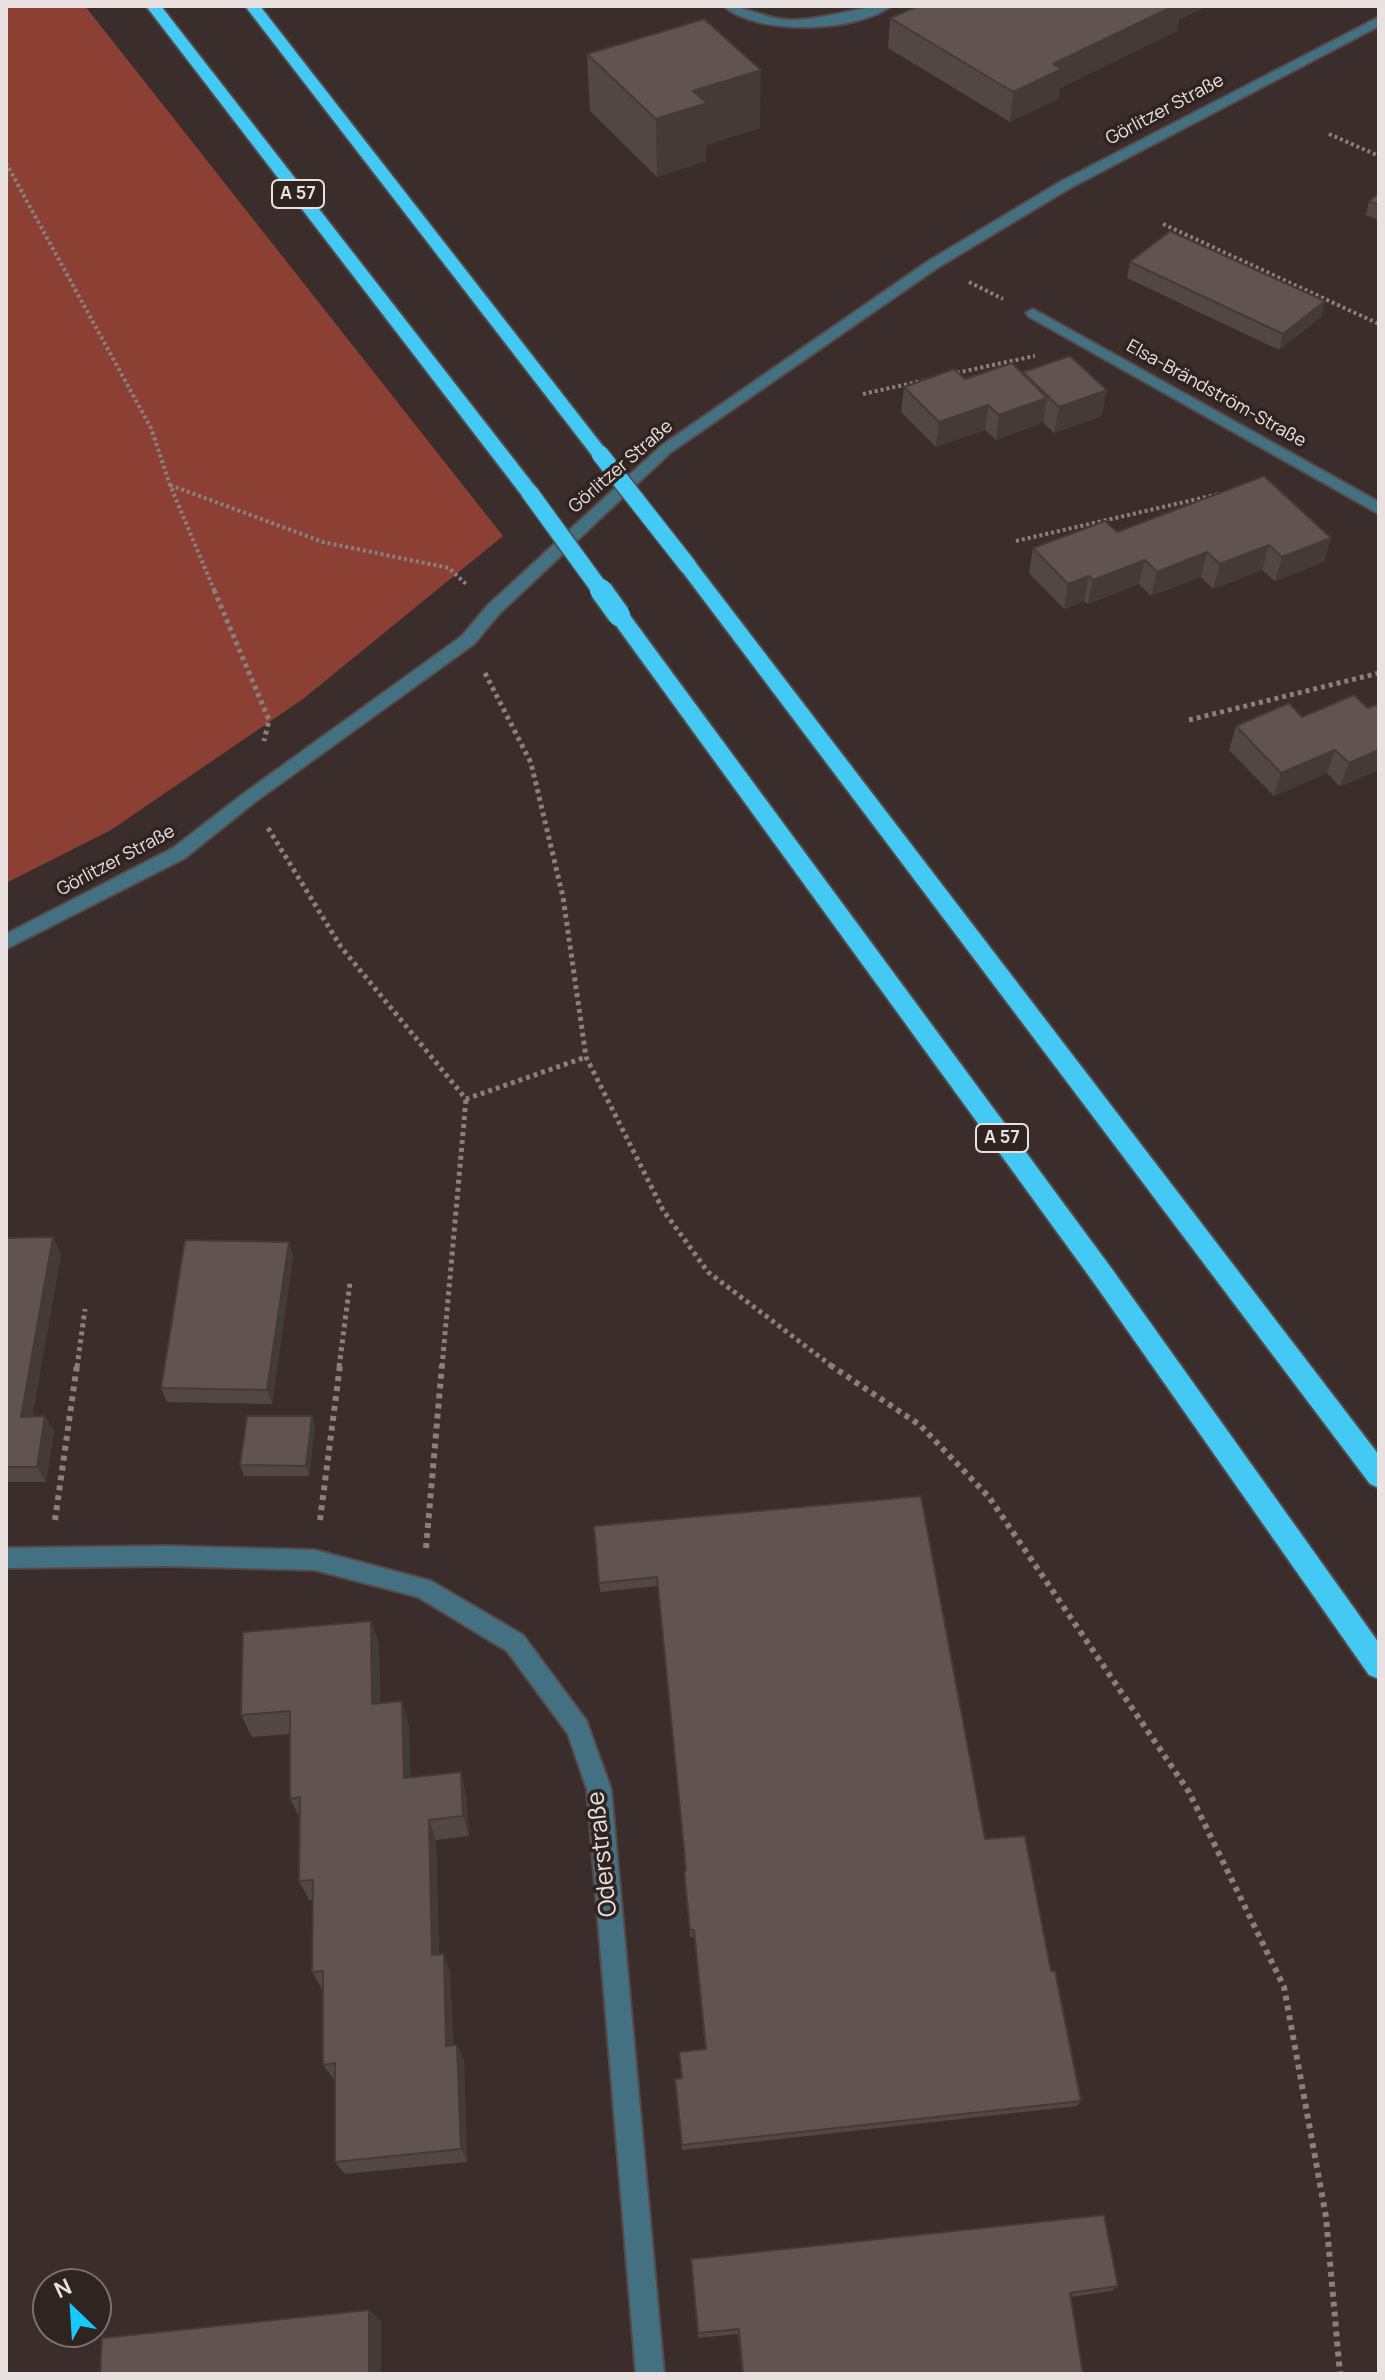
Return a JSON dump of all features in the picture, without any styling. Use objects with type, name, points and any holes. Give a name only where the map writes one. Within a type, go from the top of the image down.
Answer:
[{"type":"highway","name":"A 57","points":[[153,6],[530,493],[1103,1276],[1379,1666]]},
{"type":"highway","points":[[252,6],[688,566],[1379,1476]]},
{"type":"street","points":[[730,6],[771,21],[817,24],[853,18],[885,6]]},
{"type":"street","name":"Görlitzer Straße","points":[[6,942],[179,853],[249,798],[468,640],[493,610],[666,449],[932,265],[1065,185],[1379,21]]},
{"type":"street","name":"Elsa-Brändström-Straße","points":[[1033,313],[1379,509]]},
{"type":"street","name":"Oderstraße","points":[[6,1558],[167,1556],[315,1560],[423,1588],[515,1643],[578,1728],[599,1789],[650,2374]]},
{"type":"path","points":[[1329,134],[1379,156]]},
{"type":"path","points":[[6,163],[151,428],[170,485],[269,720],[249,798],[341,947],[466,1099],[423,1588]]},
{"type":"path","points":[[1163,224],[1379,324]]},
{"type":"path","points":[[932,265],[1033,313]]},
{"type":"path","points":[[863,394],[1087,344]]},
{"type":"path","points":[[170,485],[323,542],[449,568],[493,610]]},
{"type":"path","points":[[1016,541],[1224,493]]},
{"type":"path","points":[[468,640],[531,763],[563,897],[586,1057],[663,1210],[708,1272],[817,1356],[920,1425],[989,1497],[1189,1792],[1284,1987],[1326,2217],[1340,2374]]},
{"type":"path","points":[[1189,720],[1379,673]]},
{"type":"path","points":[[466,1099],[586,1057]]},
{"type":"path","points":[[315,1560],[350,1283]]},
{"type":"path","points":[[50,1557],[85,1309]]},
{"type":"shaded area","points":[[6,6],[85,6],[503,536],[303,699],[111,830],[6,883]]},
{"type":"building","points":[[919,6],[1174,6],[1053,64],[1062,69],[1013,92],[890,18]]},
{"type":"building","points":[[704,19],[761,70],[693,91],[707,103],[656,119],[587,54]]},
{"type":"building","points":[[1379,193],[1379,205],[1369,201]]},
{"type":"building","points":[[1170,231],[1325,301],[1283,334],[1130,262]]},
{"type":"building","points":[[1070,356],[1107,390],[1059,407],[1023,372]]},
{"type":"building","points":[[1012,363],[1047,398],[999,415],[988,405],[939,422],[904,387],[954,369],[965,379]]},
{"type":"building","points":[[1264,476],[1331,538],[1282,557],[1269,545],[1220,564],[1207,552],[1157,572],[1145,560],[1093,580],[1089,576],[1068,584],[1033,548],[1105,521],[1117,532]]},
{"type":"building","points":[[1354,695],[1368,708],[1379,704],[1379,750],[1349,763],[1335,750],[1281,773],[1236,726],[1289,703],[1302,717]]},
{"type":"building","points":[[53,1237],[21,1417],[45,1416],[37,1467],[6,1467],[6,1238]]},
{"type":"building","points":[[185,1240],[289,1242],[267,1390],[161,1388]]},
{"type":"building","points":[[247,1416],[312,1416],[306,1466],[240,1465]]},
{"type":"building","points":[[921,1496],[985,1839],[1025,1836],[1051,1971],[1055,1971],[1081,2101],[682,2145],[675,2079],[682,2078],[679,2052],[706,2049],[694,1930],[690,1930],[657,1577],[599,1583],[594,1526]]},
{"type":"building","points":[[371,1621],[372,1704],[402,1701],[404,1778],[461,1772],[463,1816],[429,1820],[432,1955],[444,1954],[446,2046],[457,2045],[461,2149],[335,2162],[335,2063],[323,2065],[323,1971],[312,1972],[313,1880],[299,1881],[300,1797],[290,1799],[290,1711],[241,1715],[243,1632]]},
{"type":"building","points":[[1104,2215],[1118,2286],[1070,2293],[1083,2374],[743,2374],[739,2329],[698,2333],[691,2259]]},
{"type":"building","points":[[369,2310],[369,2374],[100,2374],[101,2348],[112,2348],[112,2337]]}]
